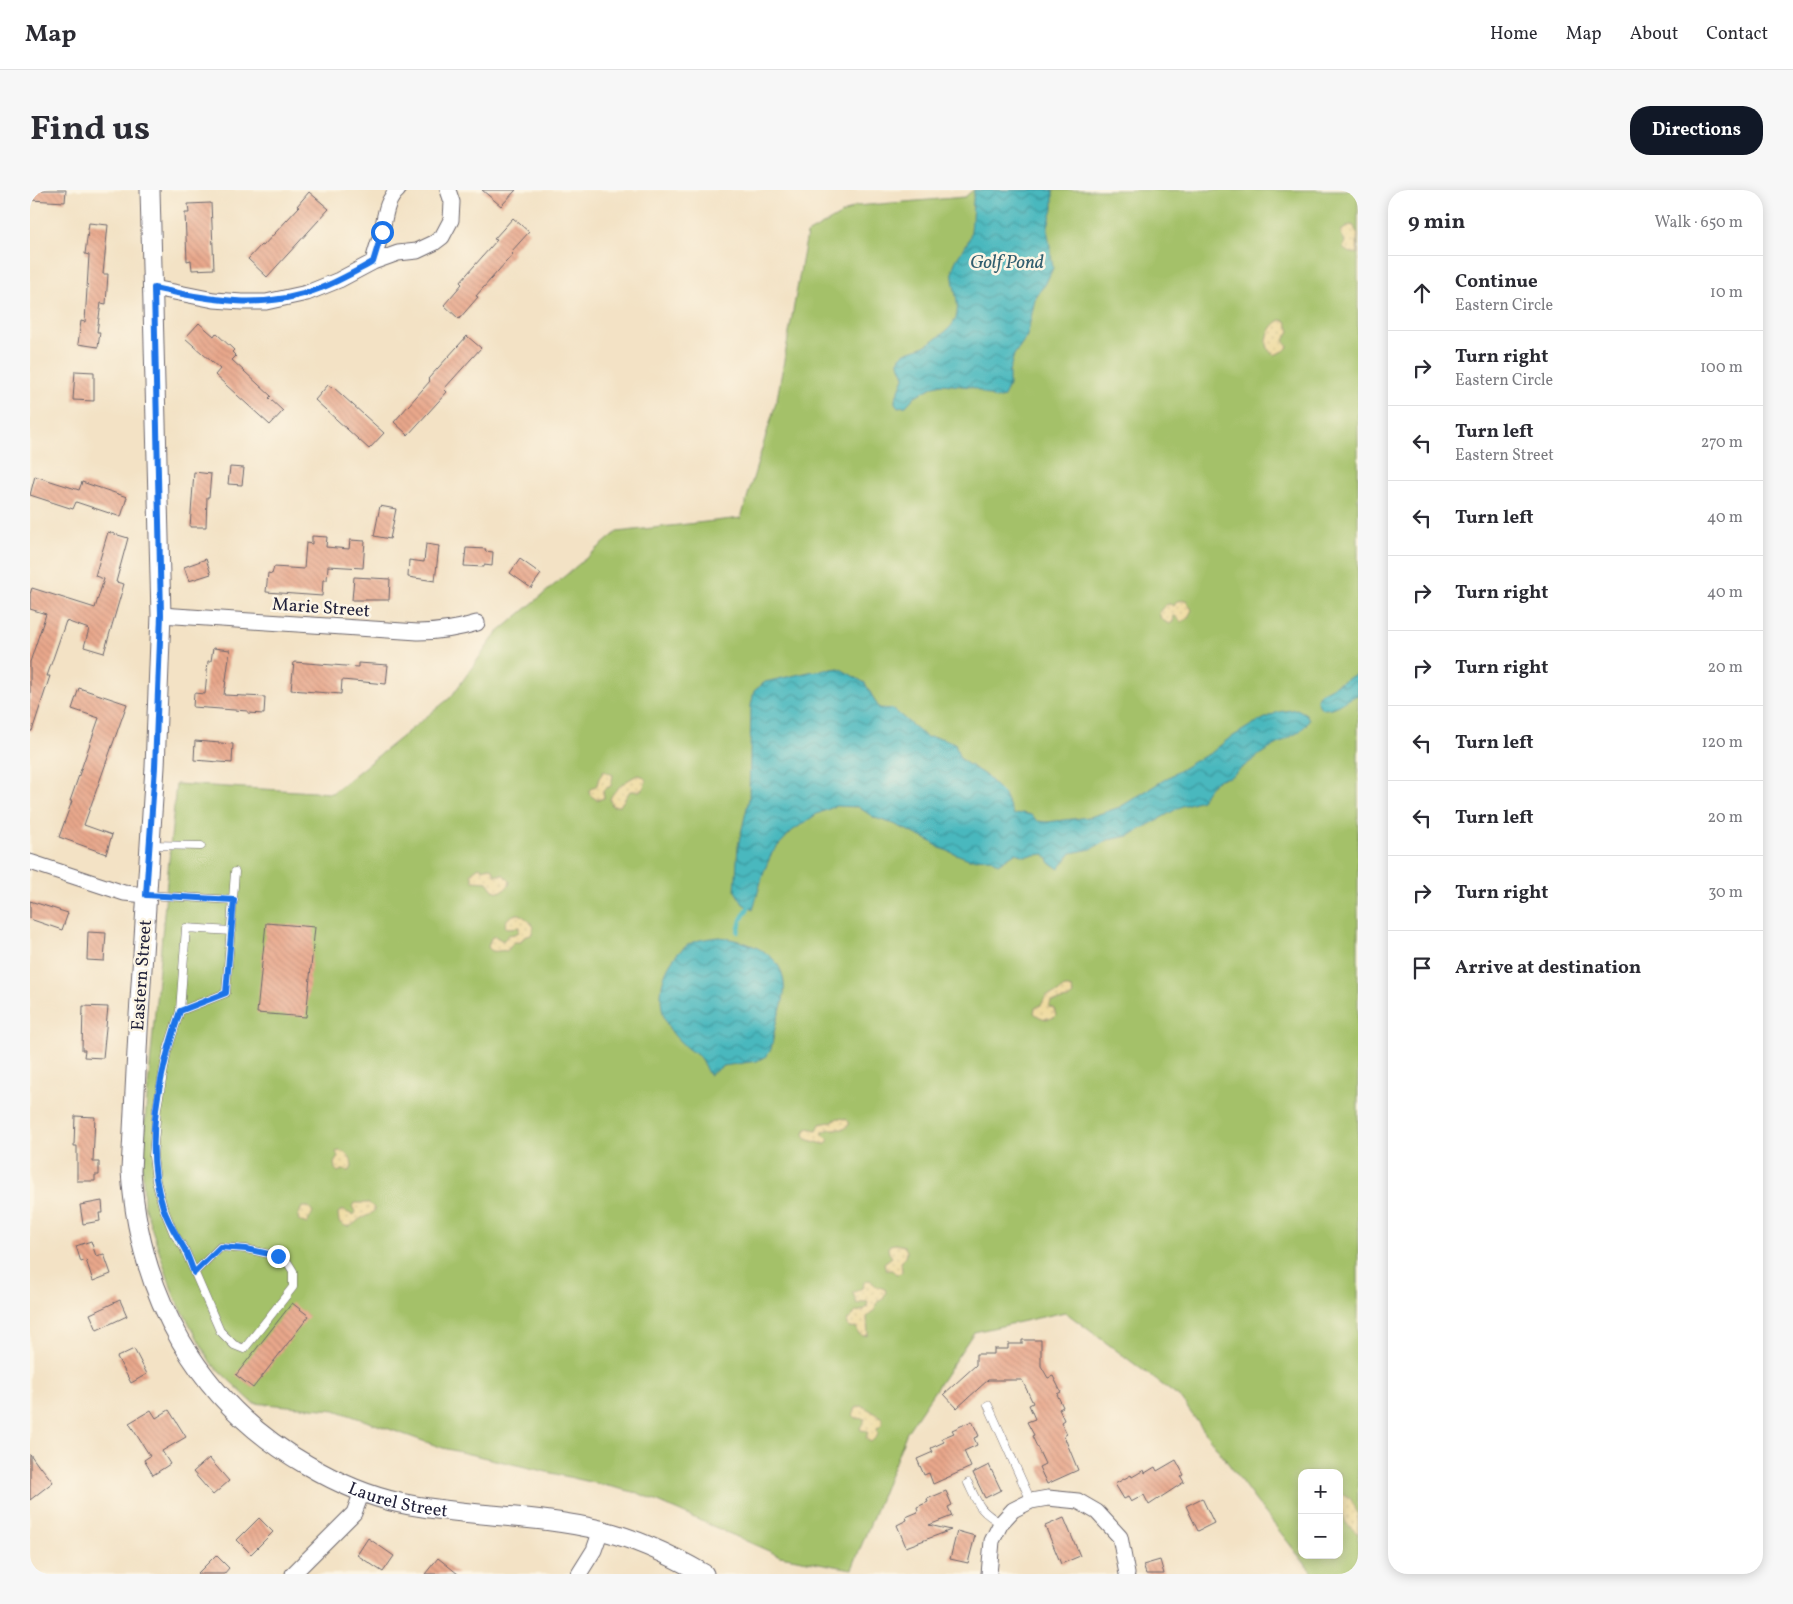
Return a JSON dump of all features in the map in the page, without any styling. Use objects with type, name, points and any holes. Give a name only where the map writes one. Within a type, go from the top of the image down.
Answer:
[{"type":"street","name":"Eastern Street","points":[[150,190],[161,615],[157,728],[134,1100],[132,1171],[139,1233],[162,1306]]},
{"type":"street","points":[[373,262],[382,232],[384,216],[392,195],[398,190]]},
{"type":"street","points":[[154,288],[214,300],[242,302],[266,302],[289,298],[321,288],[373,262],[424,248],[442,237],[452,220],[451,194],[448,190]]},
{"type":"street","name":"Marie Street","points":[[161,615],[418,632],[438,632],[478,623]]},
{"type":"street","points":[[30,862],[124,893],[146,895]]},
{"type":"street","name":"Laurel Street","points":[[162,1306],[183,1346],[198,1368],[230,1406],[267,1440],[324,1475],[362,1492],[399,1503],[426,1508],[567,1523],[601,1530],[653,1547],[704,1574]]},
{"type":"street","points":[[293,1574],[354,1513],[362,1492]]},
{"type":"street","points":[[989,1574],[992,1541],[1000,1523],[1013,1510],[1032,1501],[1048,1498],[1078,1501],[1097,1512],[1120,1537],[1127,1574]]},
{"type":"street","points":[[580,1574],[594,1550],[601,1530]]},
{"type":"lane","points":[[150,845],[201,846]]},
{"type":"lane","points":[[180,1011],[226,993],[235,872]]},
{"type":"lane","points":[[146,895],[234,900]]},
{"type":"lane","points":[[194,1273],[220,1247],[246,1249],[278,1256],[288,1263],[293,1271],[293,1288],[244,1349],[234,1345],[220,1330],[194,1273],[184,1248],[174,1234],[163,1207],[156,1181],[153,1156],[157,1108],[167,1052],[180,1011],[186,928],[231,931]]},
{"type":"lane","points":[[988,1405],[1032,1501]]},
{"type":"lane","points":[[968,1483],[981,1509],[1000,1523]]},
{"type":"green space","points":[[973,190],[1358,190],[1358,1574],[1313,1574],[1301,1559],[1343,1559],[1343,1469],[1298,1469],[1298,1555],[1180,1398],[1065,1312],[974,1332],[907,1432],[852,1569],[780,1556],[638,1493],[443,1448],[335,1410],[253,1403],[211,1363],[174,1296],[144,1205],[142,1152],[176,784],[332,793],[451,697],[496,634],[617,532],[741,518],[777,399],[807,234],[856,206],[965,197]]},
{"type":"sand","points":[[1350,225],[1354,226],[1358,235],[1358,253],[1346,251],[1343,248],[1345,241],[1341,231]]},
{"type":"sand","points":[[1281,320],[1286,321],[1290,331],[1284,340],[1288,347],[1274,355],[1268,347],[1268,336],[1273,326]]},
{"type":"sand","points":[[1186,600],[1192,610],[1187,619],[1181,622],[1174,615],[1173,622],[1169,624],[1161,619],[1159,612],[1165,605],[1170,604],[1174,606],[1177,601]]},
{"type":"sand","points":[[604,771],[613,775],[611,786],[603,790],[604,798],[597,800],[590,795],[589,790],[597,785]]},
{"type":"sand","points":[[638,775],[646,780],[644,788],[639,791],[630,791],[620,806],[612,806],[610,799],[618,788]]},
{"type":"sand","points":[[479,867],[483,869],[489,867],[493,869],[495,875],[504,875],[510,881],[509,885],[499,892],[493,890],[487,882],[473,881],[471,873]]},
{"type":"sand","points":[[520,914],[534,927],[531,935],[524,937],[521,942],[514,942],[507,951],[492,951],[488,947],[491,938],[495,936],[503,941],[508,935],[519,932],[519,927],[507,928],[505,926],[509,918]]},
{"type":"sand","points":[[1064,987],[1072,989],[1073,995],[1068,999],[1051,1002],[1049,1007],[1054,1008],[1056,1016],[1045,1019],[1034,1013],[1035,1008],[1041,1005],[1046,996],[1058,993]]},
{"type":"sand","points":[[838,1118],[846,1119],[849,1125],[844,1129],[830,1129],[823,1132],[823,1135],[829,1139],[826,1144],[806,1139],[804,1134],[807,1128],[817,1130],[820,1124]]},
{"type":"sand","points":[[336,1152],[345,1152],[351,1160],[352,1167],[349,1171],[342,1170],[338,1172],[335,1169],[334,1163],[338,1157]]},
{"type":"sand","points":[[355,1203],[369,1203],[374,1208],[374,1211],[353,1225],[343,1225],[339,1222],[338,1213],[342,1210],[353,1215],[355,1212],[352,1206]]},
{"type":"sand","points":[[302,1207],[309,1207],[313,1212],[307,1224],[299,1221],[298,1216]]},
{"type":"sand","points":[[890,1245],[904,1246],[907,1251],[906,1256],[901,1262],[902,1271],[896,1274],[892,1270],[886,1270],[884,1263],[892,1257],[888,1248]]},
{"type":"sand","points":[[870,1280],[876,1286],[885,1289],[886,1293],[877,1303],[874,1311],[867,1317],[868,1335],[863,1336],[858,1333],[856,1327],[849,1328],[847,1321],[856,1312],[867,1307],[868,1301],[857,1304],[853,1293],[862,1288],[865,1281]]},
{"type":"sand","points":[[861,1406],[883,1419],[882,1424],[877,1429],[878,1435],[871,1442],[866,1439],[868,1431],[861,1430],[860,1428],[865,1419],[856,1418],[853,1415],[856,1408]]},
{"type":"sand","points":[[1343,1495],[1351,1499],[1358,1515],[1358,1534],[1346,1523],[1343,1516]]},
{"type":"water","name":"Golf Pond","points":[[974,190],[1053,190],[1053,208],[1048,226],[1048,234],[1053,268],[1045,285],[1036,295],[1027,336],[1014,355],[1009,372],[1009,385],[1004,397],[996,399],[972,387],[942,384],[915,396],[906,406],[898,407],[895,399],[904,378],[899,362],[900,357],[940,336],[954,322],[957,303],[953,269],[970,235]]},
{"type":"water","points":[[839,668],[865,683],[879,708],[893,709],[926,737],[941,738],[955,743],[959,756],[963,761],[985,775],[1003,793],[1014,815],[1022,813],[1031,815],[1038,821],[1047,822],[1090,817],[1120,807],[1211,753],[1227,740],[1253,724],[1278,712],[1297,709],[1306,714],[1309,719],[1299,732],[1262,753],[1230,777],[1220,779],[1212,784],[1201,800],[1182,806],[1129,836],[1108,840],[1091,849],[1071,853],[1059,869],[1050,863],[1045,854],[1025,856],[1015,853],[998,864],[990,858],[969,859],[940,848],[930,841],[894,824],[875,818],[858,807],[836,806],[817,814],[792,831],[772,853],[764,871],[753,910],[743,904],[735,891],[738,846],[749,799],[751,706],[754,691],[765,682],[809,672]]},
{"type":"water","points":[[1358,673],[1358,695],[1331,708],[1322,708],[1319,705],[1317,699],[1320,693]]},
{"type":"water","points":[[720,937],[746,943],[768,954],[782,973],[784,986],[783,1001],[771,1049],[766,1056],[757,1061],[723,1066],[709,1075],[700,1058],[682,1043],[668,1026],[661,999],[664,977],[675,957],[693,942]]},
{"type":"building","points":[[30,190],[66,190],[65,202],[30,200]]},
{"type":"building","points":[[482,190],[516,190],[501,206]]},
{"type":"building","points":[[309,192],[329,209],[267,277],[248,259],[261,245],[263,246],[299,207],[297,206]]},
{"type":"building","points":[[211,203],[214,269],[192,270],[191,260],[187,261],[185,213],[189,213],[188,204]]},
{"type":"building","points":[[513,218],[529,232],[459,319],[444,305],[462,284],[460,282],[497,240],[494,239]]},
{"type":"building","points":[[89,223],[108,225],[103,274],[108,274],[106,304],[101,303],[97,332],[100,332],[98,347],[78,344],[81,321],[85,322],[89,255],[85,254]]},
{"type":"building","points":[[199,323],[214,336],[216,333],[234,350],[232,352],[236,356],[232,360],[271,396],[269,398],[283,411],[270,425],[215,375],[220,369],[185,338]]},
{"type":"building","points":[[467,336],[481,348],[444,389],[447,392],[408,435],[394,422],[430,381],[428,379]]},
{"type":"building","points":[[75,371],[94,372],[94,401],[73,400]]},
{"type":"building","points":[[328,385],[333,387],[384,433],[369,449],[315,400]]},
{"type":"building","points":[[230,467],[244,468],[242,485],[228,484]]},
{"type":"building","points":[[194,472],[211,474],[209,497],[207,497],[206,527],[190,527]]},
{"type":"building","points":[[35,476],[79,490],[82,482],[127,497],[121,517],[76,502],[73,509],[30,495]]},
{"type":"building","points":[[380,506],[396,509],[390,539],[374,536]]},
{"type":"building","points":[[108,532],[128,538],[116,582],[124,584],[104,653],[84,647],[89,629],[66,621],[47,676],[50,676],[32,731],[30,731],[30,662],[46,614],[30,609],[32,588],[95,608],[104,579],[95,576]]},
{"type":"building","points":[[312,536],[327,537],[326,547],[349,549],[350,540],[365,541],[363,568],[328,566],[327,580],[323,580],[322,596],[266,592],[268,573],[272,574],[274,567],[304,569],[306,543],[312,544]]},
{"type":"building","points":[[426,544],[439,546],[435,581],[408,577],[409,560],[424,562]]},
{"type":"building","points":[[466,548],[486,549],[485,551],[493,552],[492,566],[464,566]]},
{"type":"building","points":[[206,559],[211,574],[189,581],[184,567]]},
{"type":"building","points":[[520,559],[541,574],[531,588],[510,573]]},
{"type":"building","points":[[354,577],[390,579],[389,600],[352,600]]},
{"type":"building","points":[[213,648],[230,650],[224,695],[265,697],[264,714],[193,707],[194,693],[205,694],[208,661],[211,661]]},
{"type":"building","points":[[294,662],[358,667],[358,663],[388,665],[386,684],[342,680],[341,694],[291,690]]},
{"type":"building","points":[[79,688],[127,704],[84,825],[112,835],[106,854],[59,837],[99,718],[72,709]]},
{"type":"building","points":[[195,741],[233,744],[232,763],[194,760]]},
{"type":"building","points":[[30,901],[68,913],[62,930],[30,919]]},
{"type":"building","points":[[266,923],[315,927],[306,1017],[257,1013]]},
{"type":"building","points":[[88,932],[106,933],[104,961],[87,960]]},
{"type":"building","points":[[83,1006],[108,1007],[103,1058],[84,1057],[85,1050],[82,1050]]},
{"type":"building","points":[[75,1116],[95,1117],[93,1162],[99,1162],[99,1175],[95,1175],[95,1181],[77,1181],[77,1146],[74,1146]]},
{"type":"building","points":[[102,1201],[103,1213],[99,1213],[100,1221],[83,1224],[80,1205]]},
{"type":"building","points":[[91,1241],[96,1256],[104,1254],[111,1274],[93,1281],[86,1260],[81,1262],[76,1246]]},
{"type":"building","points":[[120,1300],[127,1316],[97,1330],[90,1314]]},
{"type":"building","points":[[292,1303],[309,1316],[253,1388],[236,1375]]},
{"type":"building","points":[[1022,1340],[1041,1340],[1041,1366],[1048,1378],[1053,1376],[1061,1392],[1057,1394],[1063,1407],[1059,1409],[1064,1420],[1061,1422],[1067,1434],[1064,1436],[1078,1470],[1047,1484],[1039,1467],[1045,1464],[1027,1422],[1035,1419],[1029,1405],[1033,1403],[1022,1380],[988,1380],[957,1408],[944,1394],[976,1365],[976,1354],[994,1354],[994,1349],[1008,1349],[1008,1344],[1022,1344]]},
{"type":"building","points":[[134,1349],[147,1374],[131,1383],[117,1357]]},
{"type":"building","points":[[151,1410],[156,1418],[169,1410],[186,1437],[162,1451],[170,1464],[153,1475],[144,1460],[150,1456],[129,1423]]},
{"type":"building","points":[[972,1421],[979,1436],[974,1438],[977,1445],[964,1451],[971,1467],[933,1484],[929,1473],[924,1475],[917,1459],[933,1452],[931,1448],[944,1442],[942,1438],[954,1433],[952,1430]]},
{"type":"building","points":[[30,1454],[53,1482],[30,1500]]},
{"type":"building","points":[[209,1458],[229,1481],[213,1495],[193,1472]]},
{"type":"building","points":[[1176,1460],[1184,1475],[1181,1477],[1184,1482],[1149,1505],[1144,1495],[1131,1502],[1128,1497],[1124,1499],[1115,1484],[1144,1470],[1145,1473],[1155,1467],[1157,1471]]},
{"type":"building","points":[[989,1465],[1001,1490],[985,1498],[973,1473]]},
{"type":"building","points":[[946,1491],[952,1505],[948,1507],[952,1516],[929,1525],[951,1530],[906,1547],[897,1525],[907,1520],[906,1517],[918,1512],[917,1507],[928,1502],[927,1499]]},
{"type":"building","points":[[1202,1498],[1214,1523],[1198,1531],[1186,1506]]},
{"type":"building","points":[[259,1518],[273,1532],[251,1554],[237,1540]]},
{"type":"building","points":[[1064,1518],[1080,1556],[1061,1564],[1045,1526]]},
{"type":"building","points":[[957,1531],[975,1536],[968,1563],[950,1559]]},
{"type":"building","points":[[368,1538],[394,1556],[383,1572],[357,1555]]},
{"type":"building","points":[[216,1555],[229,1568],[224,1574],[197,1574]]},
{"type":"building","points":[[438,1558],[458,1574],[425,1574]]},
{"type":"building","points":[[1160,1560],[1164,1574],[1146,1574],[1143,1565]]},
{"type":"waterway","points":[[738,932],[741,920],[748,908]]},
{"type":"route","points":[[278,1256],[246,1249],[220,1247],[194,1273],[184,1248],[174,1234],[163,1207],[156,1181],[153,1156],[154,1135],[157,1108],[172,1033],[180,1011],[226,993],[234,900],[146,895],[155,767],[161,615],[154,288],[214,300],[266,302],[289,298],[321,288],[373,262],[382,232]]}]
